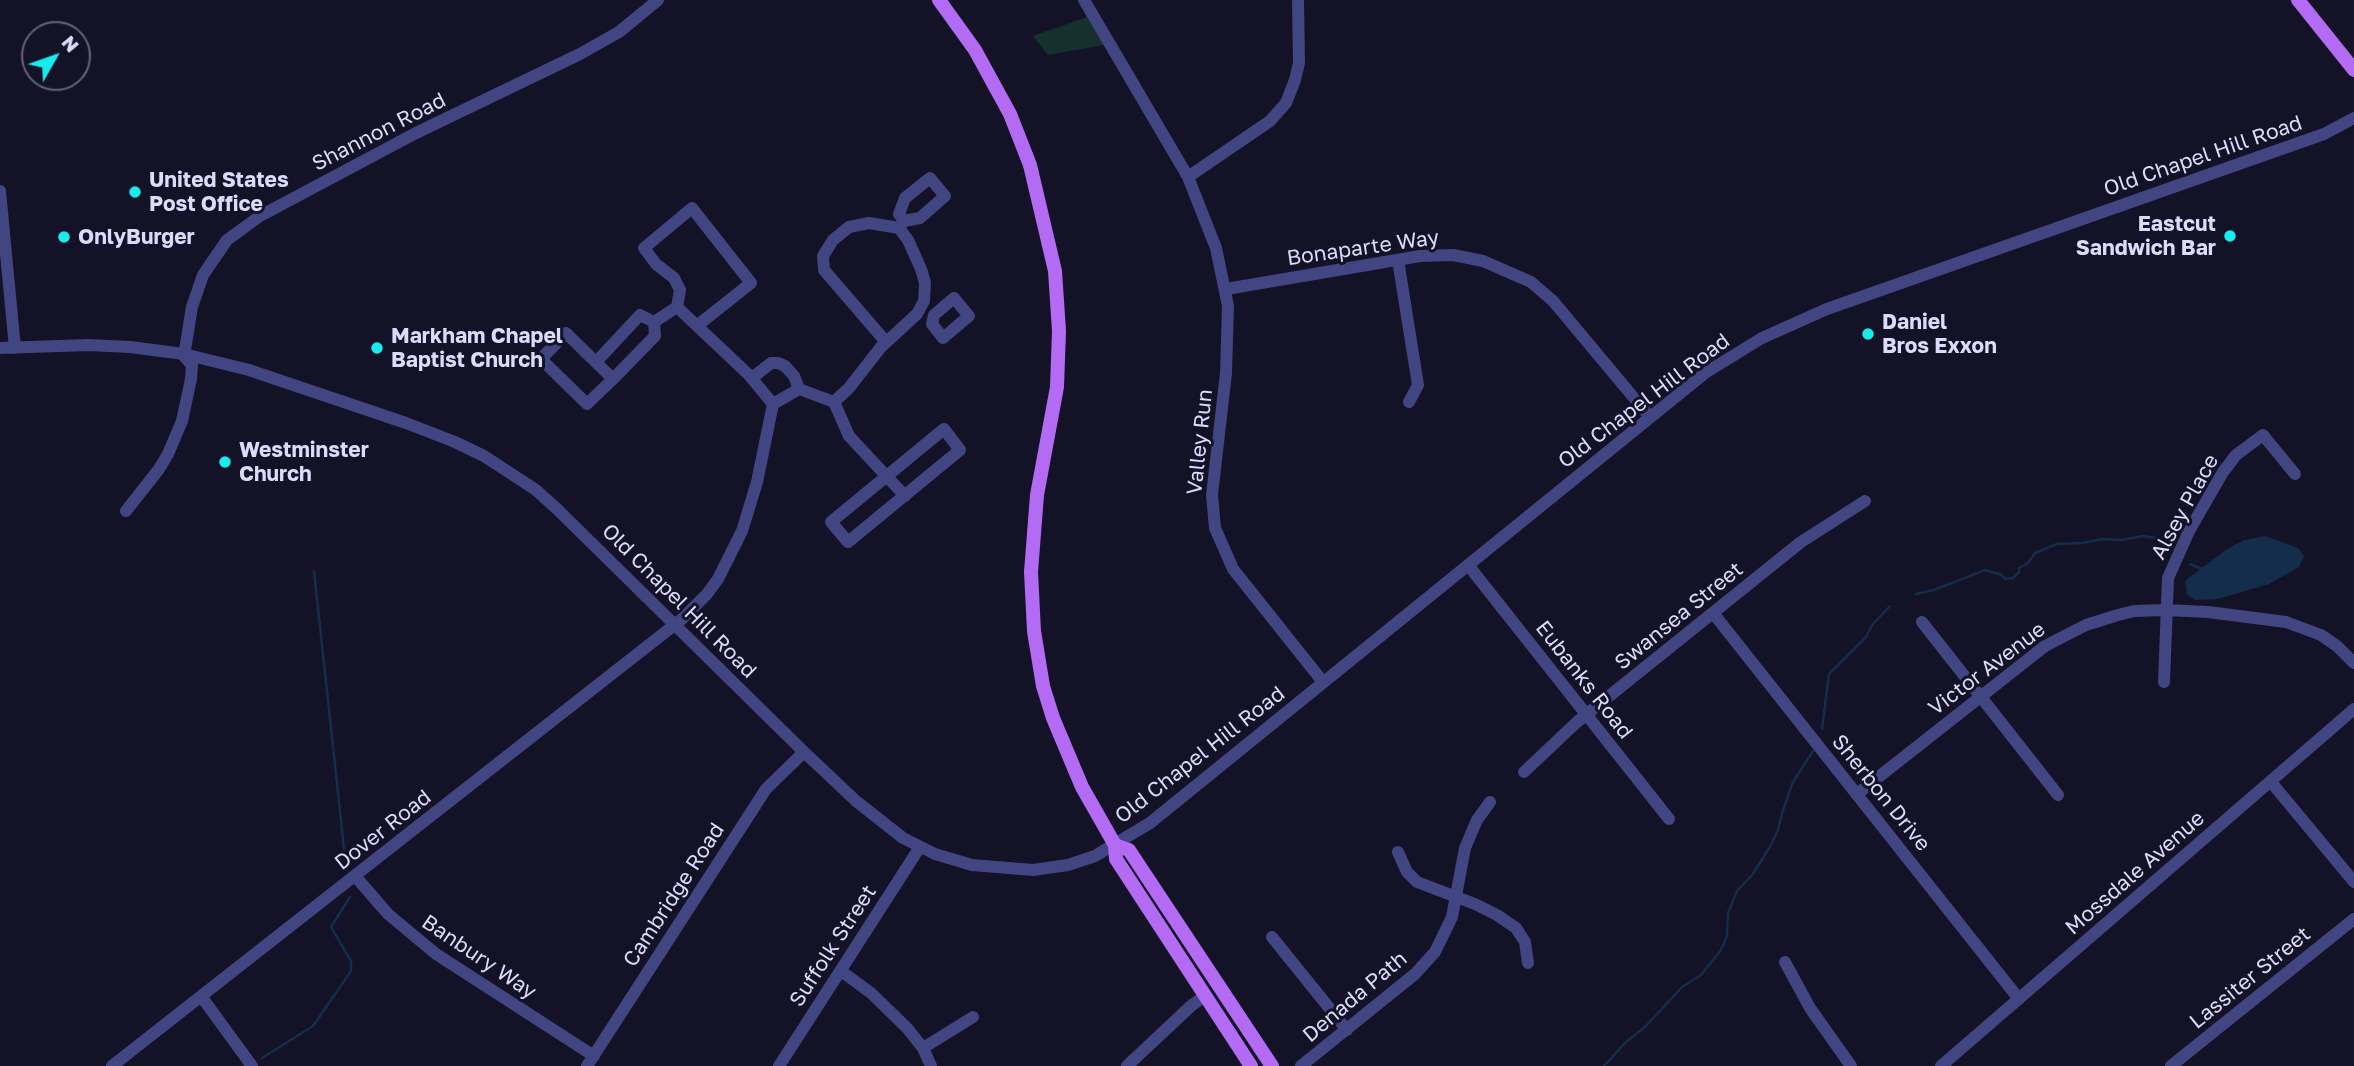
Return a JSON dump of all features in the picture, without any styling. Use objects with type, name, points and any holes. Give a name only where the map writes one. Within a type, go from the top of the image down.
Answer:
[{"type":"main road","points":[[939,0],[975,50],[1010,114],[1030,166],[1055,271],[1059,331],[1057,387],[1037,495],[1032,540],[1031,591],[1034,631],[1043,686],[1053,718],[1082,787],[1115,845],[1116,859],[1251,1066]]},
{"type":"main road","points":[[2298,0],[2354,70]]},
{"type":"main road","points":[[1115,845],[1129,850],[1272,1066]]},
{"type":"street","name":"Shannon Road","points":[[126,511],[164,461],[182,421],[191,379],[192,365],[184,354],[192,307],[203,275],[216,253],[241,228],[423,129],[580,54],[619,32],[658,0]]},
{"type":"street","name":"Valley Run","points":[[1084,0],[1188,177],[1216,248],[1226,289],[1229,328],[1212,495],[1215,528],[1233,569],[1323,682]]},
{"type":"street","points":[[1188,177],[1270,121],[1286,103],[1299,63],[1298,0]]},
{"type":"street","name":"Old Chapel Hill Road","points":[[0,348],[109,346],[184,354],[249,370],[396,420],[484,456],[536,490],[557,509],[804,752],[856,801],[903,838],[944,858],[972,866],[1023,870],[1068,864],[1095,856],[1150,823],[1650,416],[1725,360],[1796,321],[2324,134],[2354,118]]},
{"type":"street","points":[[0,191],[15,348]]},
{"type":"street","points":[[654,321],[677,307],[680,290],[678,284],[656,264],[644,248],[692,208],[751,283],[698,325]]},
{"type":"street","points":[[834,402],[849,388],[886,342],[921,308],[925,293],[921,269],[901,225],[869,223],[849,227],[833,240],[823,256],[824,270],[886,342]]},
{"type":"street","name":"Bonaparte Way","points":[[1226,289],[1436,254],[1492,264],[1531,282],[1547,295],[1650,416]]},
{"type":"street","points":[[1398,260],[1418,385],[1409,402]]},
{"type":"street","points":[[677,307],[752,378],[773,404],[799,389]]},
{"type":"street","points":[[921,308],[934,315]]},
{"type":"street","points":[[596,362],[640,316],[654,321]]},
{"type":"street","points":[[613,379],[566,333],[541,359],[587,404],[613,379],[655,336],[654,321]]},
{"type":"street","points":[[752,378],[771,363],[778,363],[794,376],[799,389],[834,402],[849,436],[905,496]]},
{"type":"street","name":"Dover Road","points":[[112,1066],[676,625],[706,594],[734,549],[749,512],[773,404]]},
{"type":"street","points":[[944,429],[960,450],[905,496],[848,542],[831,522],[944,429]]},
{"type":"street","name":"Alsey Place","points":[[2164,682],[2168,578],[2189,531],[2229,464],[2266,430],[2295,474]]},
{"type":"street","name":"Swansea Street","points":[[1524,772],[1587,714],[1713,612],[1815,531],[1865,501]]},
{"type":"street","name":"Eubanks Road","points":[[1468,565],[1670,819]]},
{"type":"street","name":"Victor Avenue","points":[[1857,794],[2059,637],[2118,615],[2144,610],[2166,610],[2208,612],[2286,622],[2321,635],[2354,663]]},
{"type":"street","name":"Sherbon Drive","points":[[1713,612],[2019,999]]},
{"type":"street","points":[[1922,622],[2058,795]]},
{"type":"street","name":"Mossdale Avenue","points":[[1941,1066],[2354,709]]},
{"type":"street","name":"Cambridge Road","points":[[591,1061],[766,789],[804,752]]},
{"type":"street","points":[[2271,782],[2354,882]]},
{"type":"street","name":"Denada Path","points":[[1301,1066],[1425,964],[1447,930],[1457,897],[1465,848],[1477,820],[1490,802]]},
{"type":"street","name":"Suffolk Street","points":[[779,1066],[920,847]]},
{"type":"street","points":[[1398,852],[1407,872],[1417,882],[1497,915],[1516,928],[1525,942],[1528,963]]},
{"type":"street","name":"Banbury Way","points":[[355,876],[388,914],[428,948],[591,1061]]},
{"type":"street","name":"Lassiter Street","points":[[2171,1066],[2354,919]]},
{"type":"street","points":[[1272,937],[1347,1030]]},
{"type":"street","points":[[1785,962],[1810,1008],[1851,1066]]},
{"type":"street","points":[[841,971],[890,1010],[923,1048],[931,1066]]},
{"type":"street","points":[[201,996],[252,1066]]},
{"type":"street","points":[[1127,1066],[1205,996]]},
{"type":"street","points":[[923,1048],[973,1017]]},
{"type":"green space","points":[[1087,17],[1104,45],[1048,55],[1033,36]]},
{"type":"water","points":[[2266,536],[2298,548],[2304,556],[2299,567],[2269,584],[2218,599],[2195,600],[2187,594],[2185,581],[2224,551],[2244,540]]},
{"type":"waterway","points":[[1916,594],[1934,590],[1985,570],[2002,575],[2005,579],[2013,578],[2019,568],[2028,563],[2035,553],[2057,544],[2102,539],[2122,540],[2142,536],[2164,539]]},
{"type":"waterway","points":[[2190,564],[2202,569]]},
{"type":"waterway","points":[[314,571],[346,867]]},
{"type":"waterway","points":[[1822,729],[1829,674],[1866,637],[1872,625],[1890,606]]},
{"type":"waterway","points":[[1604,1066],[1682,987],[1701,975],[1721,950],[1727,936],[1728,913],[1737,891],[1753,874],[1771,845],[1793,782],[1813,751]]},
{"type":"waterway","points":[[262,1058],[313,1026],[351,971],[351,961],[331,927],[350,897]]},
{"type":"place","name":"United States Post Office","points":[[135,192]]},
{"type":"place","name":"Eastcut Sandwich Bar","points":[[2230,236]]},
{"type":"place","name":"OnlyBurger","points":[[64,237]]},
{"type":"place","name":"Daniel Bros Exxon","points":[[1868,334]]},
{"type":"place","name":"Markham Chapel Baptist Church","points":[[377,348]]},
{"type":"place","name":"Westminster Church","points":[[225,462]]}]
